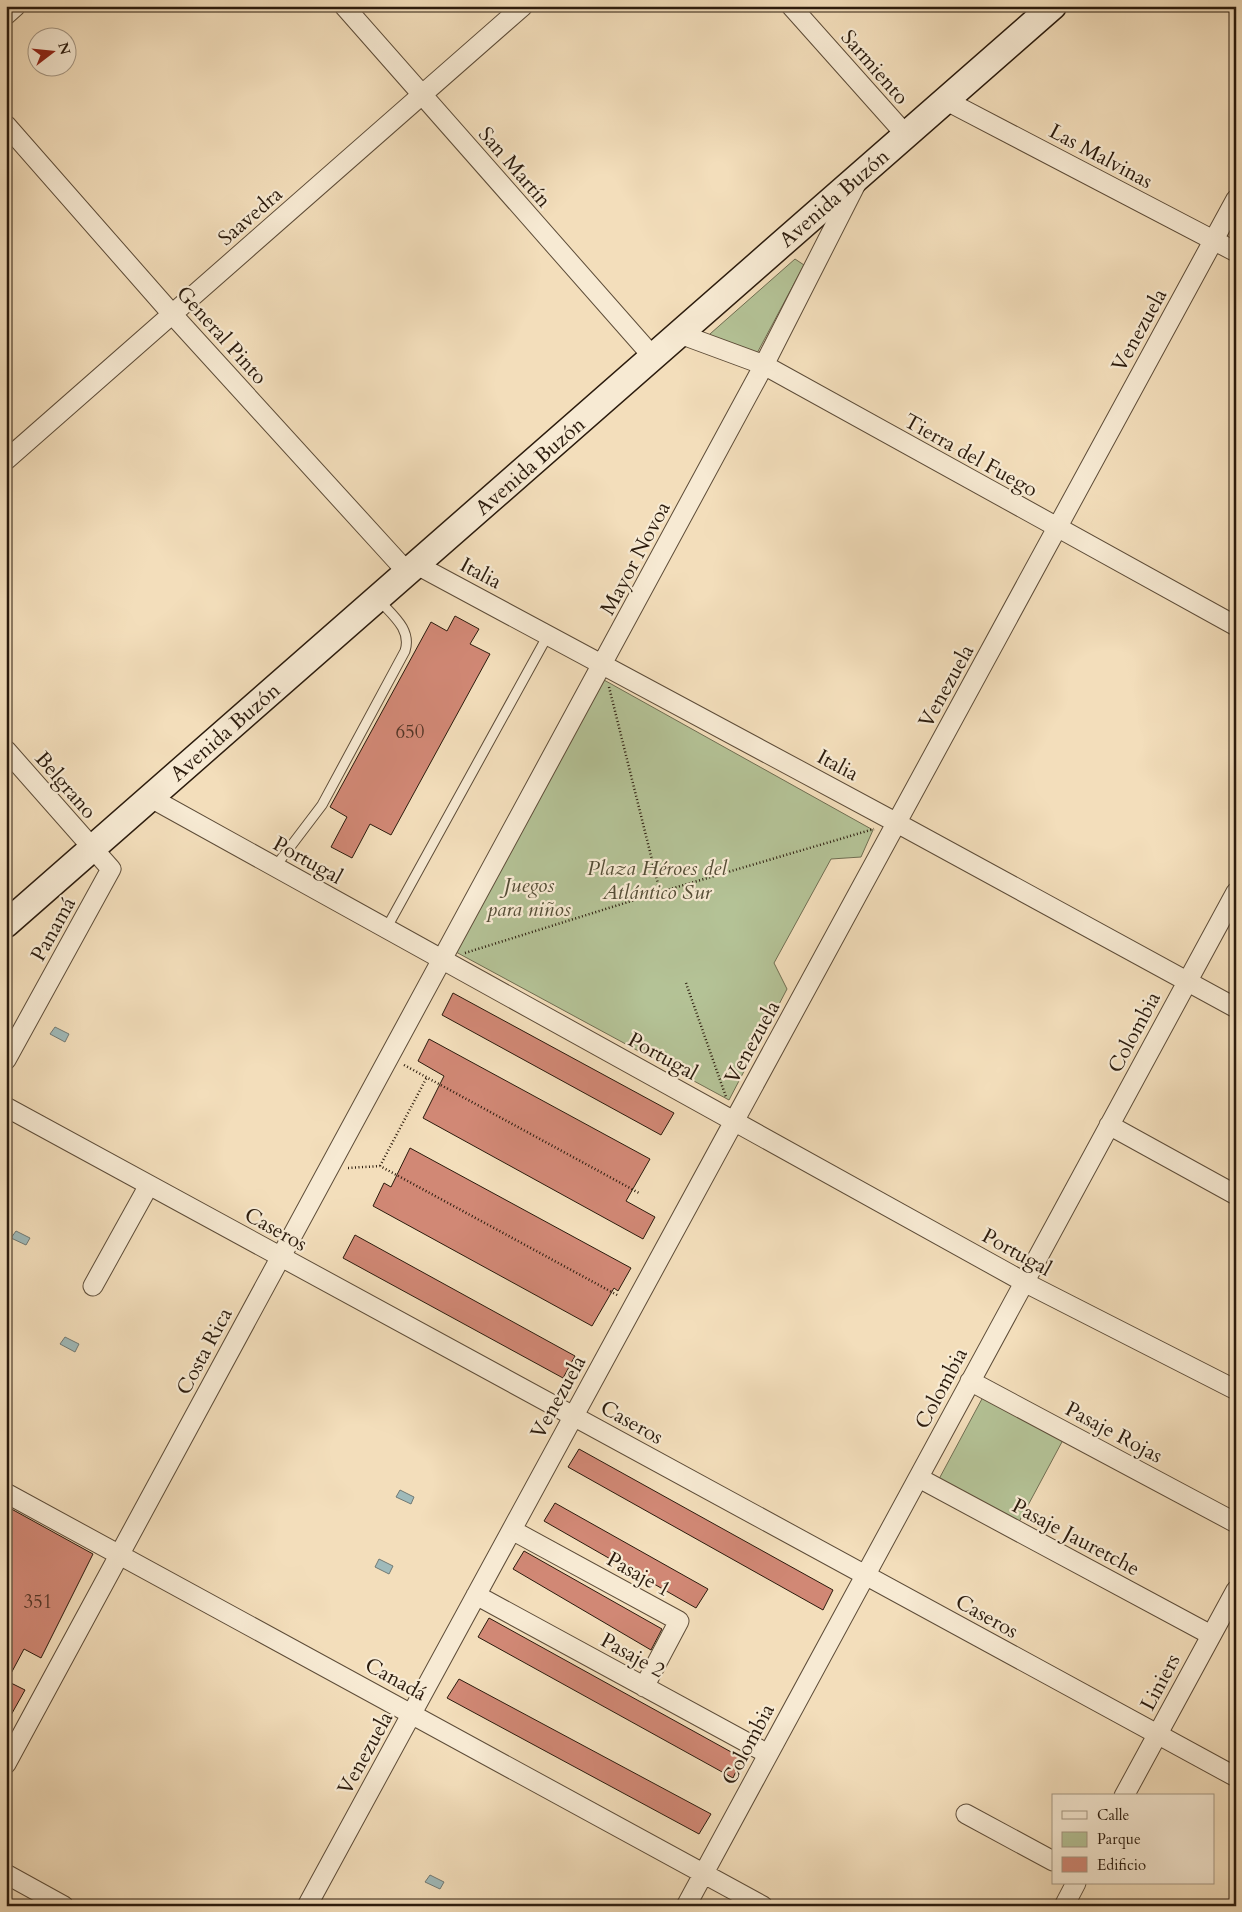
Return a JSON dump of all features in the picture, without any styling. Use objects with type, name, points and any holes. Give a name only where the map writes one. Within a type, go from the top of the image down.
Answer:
[{"type":"main road","name":"Avenida Buzón","points":[[6,924],[654,358],[1053,6]]},
{"type":"street","points":[[6,15],[16,6]]},
{"type":"street","name":"San Martín","points":[[344,6],[654,358]]},
{"type":"street","name":"Saavedra","points":[[6,460],[523,6]]},
{"type":"street","name":"Sarmiento","points":[[791,6],[906,135]]},
{"type":"street","name":"Las Malvinas","points":[[946,100],[1236,252]]},
{"type":"street","name":"General Pinto","points":[[6,126],[172,314],[412,569]]},
{"type":"street","name":"Mayor Novoa","points":[[442,960],[764,365],[862,174]]},
{"type":"street","name":"Venezuela","points":[[307,1906],[1236,199]]},
{"type":"street","name":"Tierra del Fuego","points":[[680,334],[764,365],[1236,626]]},
{"type":"street","name":"Italia","points":[[412,569],[603,664],[1188,980],[1236,1008]]},
{"type":"street","name":"Belgrano","points":[[6,750],[92,849]]},
{"type":"street","name":"Portugal","points":[[151,798],[1024,1282],[1236,1390]]},
{"type":"street","name":"Panamá","points":[[6,1060],[111,869],[92,849]]},
{"type":"street","name":"Colombia","points":[[686,1906],[1236,892]]},
{"type":"street","name":"Costa Rica","points":[[6,1764],[442,960]]},
{"type":"street","name":"Caseros","points":[[6,1107],[1236,1777]]},
{"type":"street","points":[[1109,1125],[1236,1195]]},
{"type":"street","points":[[93,1286],[149,1185]]},
{"type":"street","name":"Pasaje Rojas","points":[[970,1381],[1236,1523]]},
{"type":"street","name":"Pasaje Jauretche","points":[[919,1478],[1211,1635]]},
{"type":"street","name":"Canadá","points":[[6,1492],[763,1906]]},
{"type":"street","name":"Pasaje 1","points":[[512,1530],[679,1621],[644,1687]]},
{"type":"street","name":"Liniers","points":[[1125,1794],[1236,1590]]},
{"type":"street","name":"Pasaje 2","points":[[476,1595],[768,1754]]},
{"type":"street","points":[[966,1814],[1052,1860]]},
{"type":"street","points":[[6,1874],[64,1906]]},
{"type":"street","points":[[1064,1906],[1075,1884]]},
{"type":"lane","points":[[275,868],[322,805],[405,651],[408,643],[405,631],[378,599]]},
{"type":"lane","points":[[386,929],[548,635]]},
{"type":"path","points":[[603,664],[660,892]]},
{"type":"path","points":[[442,960],[660,892],[897,823]]},
{"type":"path","points":[[686,983],[734,1121]]},
{"type":"path","points":[[390,1057],[639,1193]]},
{"type":"path","points":[[380,1166],[427,1077]]},
{"type":"path","points":[[329,1169],[380,1166],[635,1304]]},
{"type":"green space","points":[[795,259],[804,265],[755,357],[702,341]]},
{"type":"green space","name":"Plaza Héroes del Atlántico Sur","points":[[604,680],[873,830],[861,857],[831,859],[774,963],[787,989],[729,1100],[456,952]]},
{"type":"green space","points":[[983,1397],[1063,1440],[1019,1522],[939,1479]]},
{"type":"water","points":[[55,1027],[69,1034],[65,1042],[50,1034]]},
{"type":"water","points":[[16,1231],[30,1238],[26,1245],[11,1238]]},
{"type":"water","points":[[65,1337],[79,1344],[75,1352],[60,1344]]},
{"type":"water","points":[[400,1490],[414,1497],[411,1504],[396,1497]]},
{"type":"water","points":[[379,1559],[393,1566],[389,1574],[375,1567]]},
{"type":"water","points":[[430,1875],[444,1882],[440,1889],[425,1882]]},
{"type":"building","points":[[455,616],[479,629],[470,644],[490,654],[391,835],[370,824],[352,858],[331,847],[347,817],[330,807],[431,622],[447,631]]},
{"type":"building","points":[[453,993],[674,1113],[661,1135],[442,1015]]},
{"type":"building","points":[[429,1039],[650,1159],[626,1201],[655,1217],[643,1239],[423,1118],[444,1076],[418,1061]]},
{"type":"building","points":[[410,1148],[631,1268],[618,1291],[614,1288],[592,1326],[373,1206],[384,1183],[391,1187]]},
{"type":"building","points":[[355,1235],[575,1356],[563,1378],[343,1258]]},
{"type":"building","points":[[579,1449],[833,1590],[823,1610],[568,1467]]},
{"type":"building","points":[[555,1503],[708,1589],[696,1608],[544,1521]]},
{"type":"building","points":[[6,1506],[93,1554],[41,1658],[24,1649],[7,1681],[25,1690],[6,1724]]},
{"type":"building","points":[[524,1551],[662,1629],[651,1650],[513,1569]]},
{"type":"building","points":[[489,1618],[742,1758],[733,1778],[478,1637]]},
{"type":"building","points":[[459,1679],[711,1814],[699,1834],[447,1698]]},
{"type":"park label","name":"Juegos para niños","points":[[529,897]]}]
